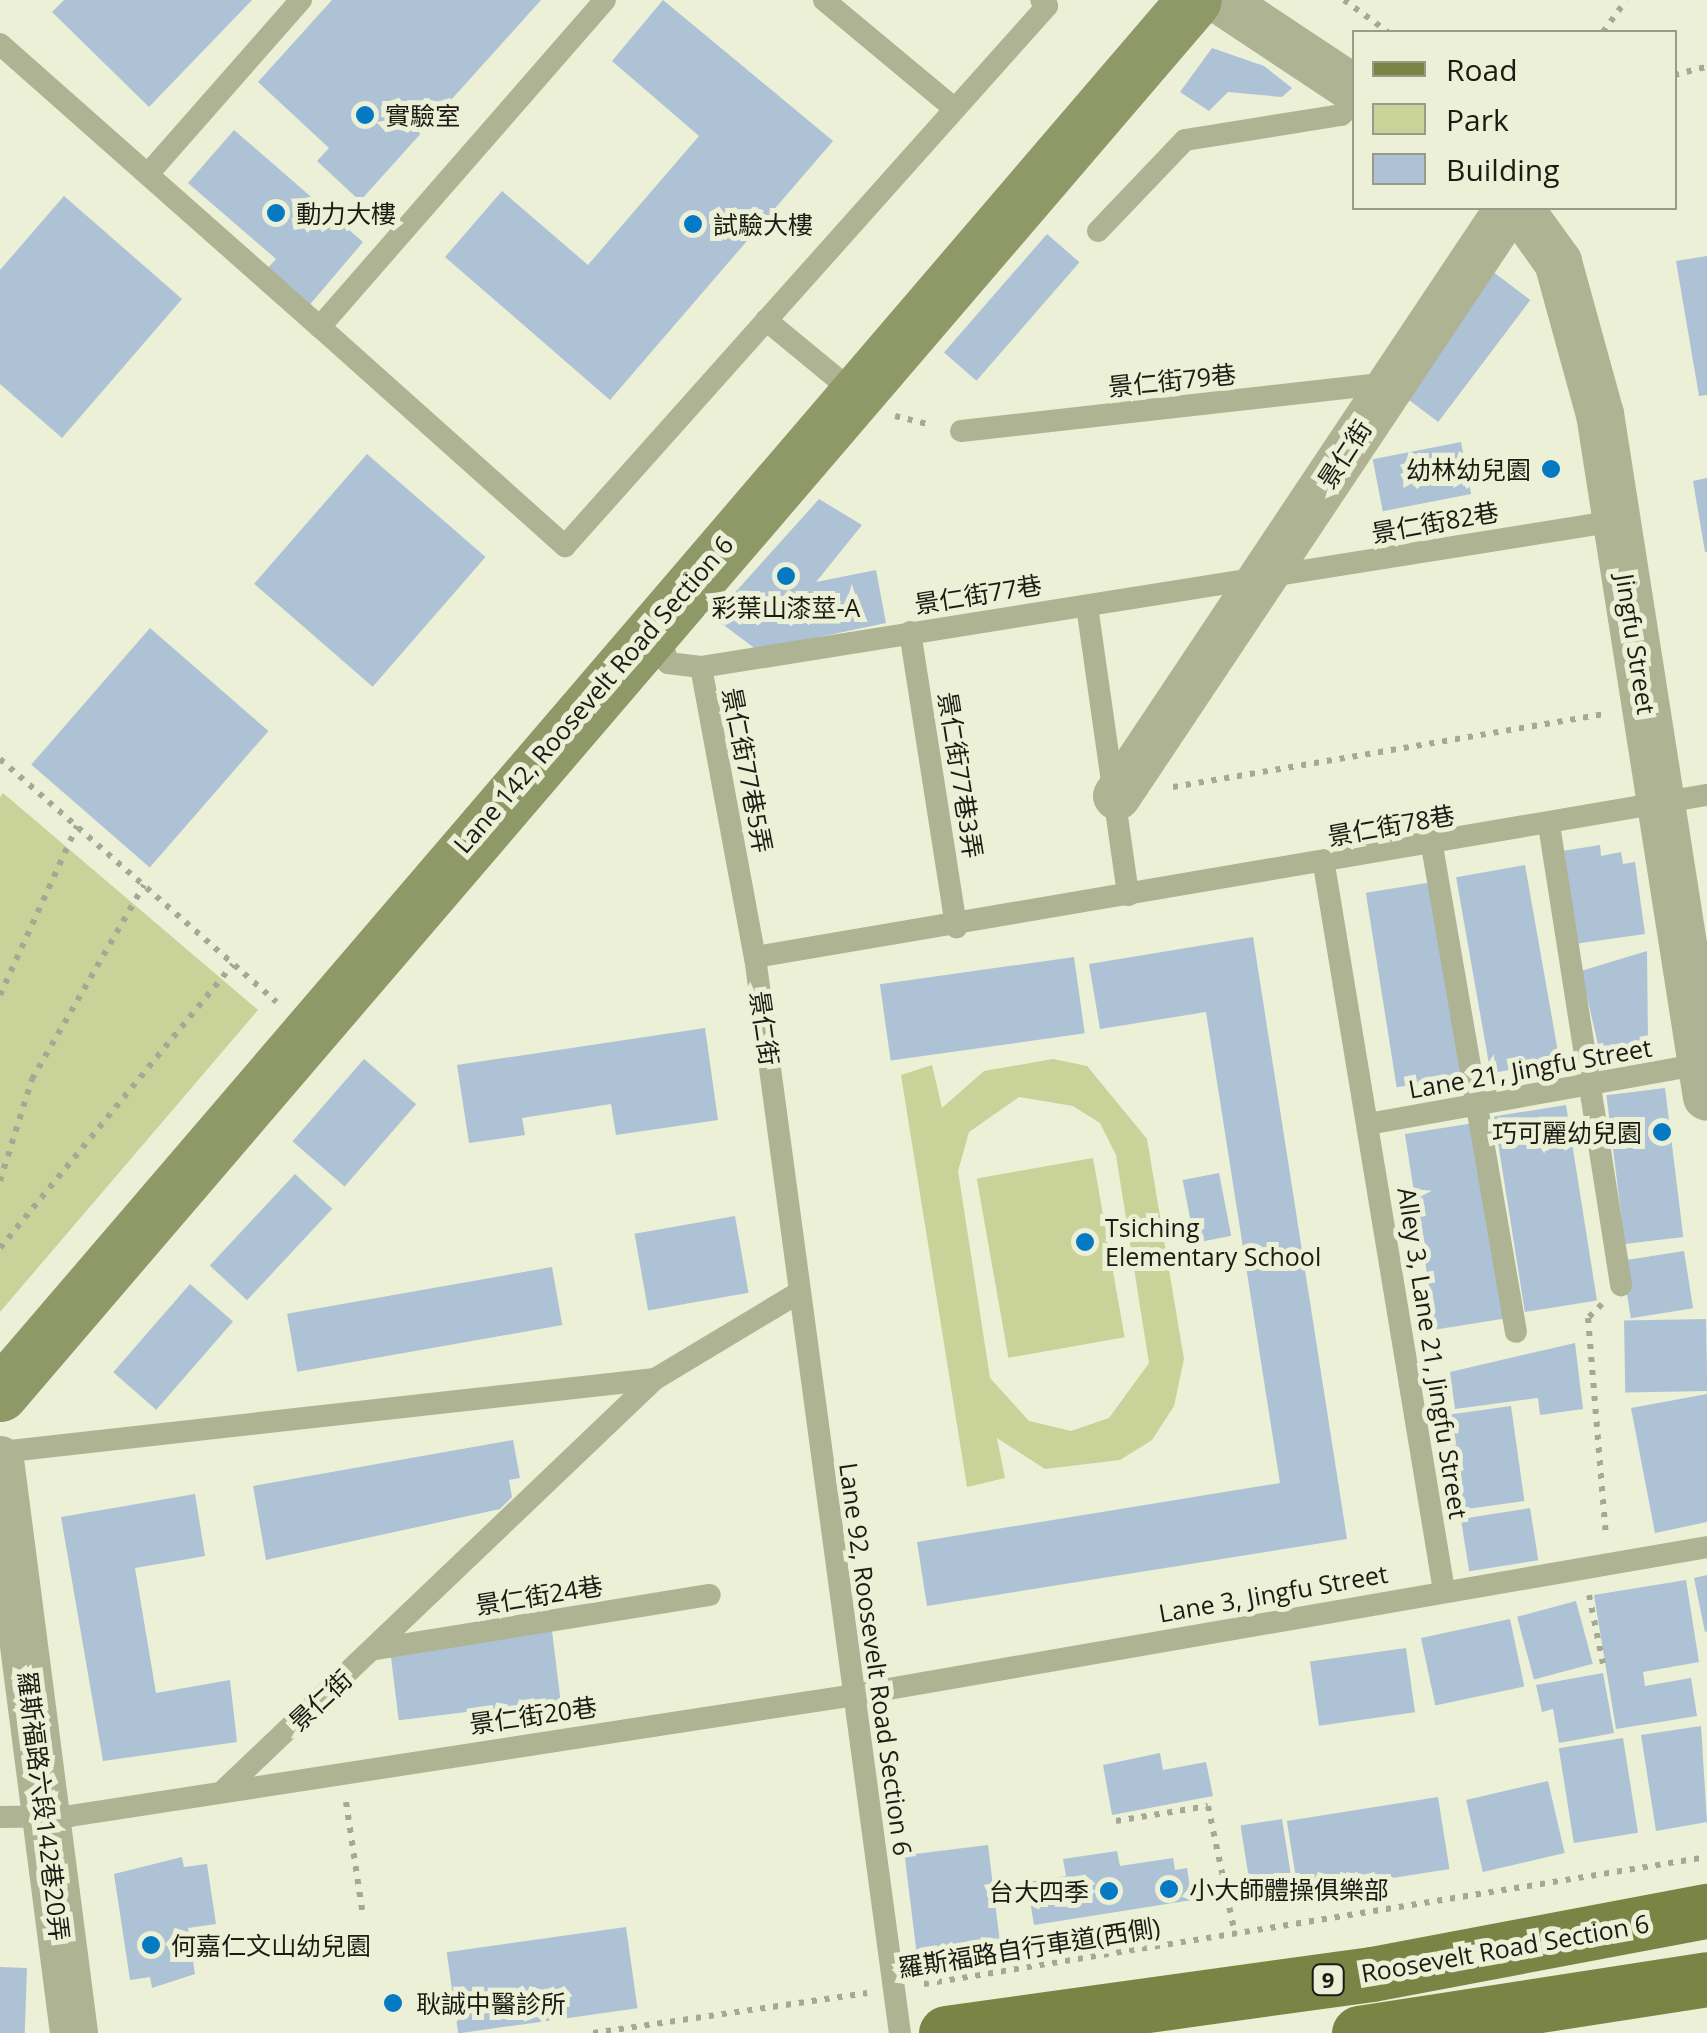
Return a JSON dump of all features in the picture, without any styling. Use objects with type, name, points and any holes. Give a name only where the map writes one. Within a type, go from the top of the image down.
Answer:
[{"type":"main road","name":"Roosevelt Road Section 6","points":[[946,2033],[1372,1974],[1707,1911]]},
{"type":"main road","points":[[1358,2033],[1707,1978]]},
{"type":"street","name":"Lane 142, Roosevelt Road Section 6","points":[[0,1394],[656,622],[866,405],[1194,0]]},
{"type":"street","points":[[1220,0],[1352,89]]},
{"type":"street","name":"景仁街","points":[[1117,796],[1508,210]]},
{"type":"street","name":"Jingfu Street","points":[[1520,210],[1558,262],[1600,414],[1646,707],[1684,796],[1704,1080]]},
{"type":"street","points":[[0,1432],[0,1450]]},
{"type":"street","name":"羅斯福路六段142巷20弄","points":[[0,1460],[22,1817],[74,2033]]},
{"type":"lane","points":[[148,174],[300,0]]},
{"type":"lane","points":[[320,326],[605,0]]},
{"type":"lane","points":[[824,0],[955,109]]},
{"type":"lane","points":[[0,44],[565,546],[1048,6],[1041,0]]},
{"type":"lane","points":[[1098,231],[1185,140],[1341,115],[1352,106]]},
{"type":"lane","points":[[766,320],[866,405]]},
{"type":"lane","name":"景仁街79巷","points":[[962,431],[1390,382]]},
{"type":"lane","name":"景仁街82巷","points":[[1264,579],[1616,520]]},
{"type":"lane","name":"景仁街77巷","points":[[701,667],[1264,579]]},
{"type":"lane","points":[[1087,606],[1117,796],[1128,895]]},
{"type":"lane","name":"景仁街77巷5弄","points":[[656,622],[668,663],[701,667],[755,957]]},
{"type":"lane","name":"景仁街77巷3弄","points":[[910,632],[956,927]]},
{"type":"lane","name":"景仁街78巷","points":[[1128,895],[1432,846],[1684,796]]},
{"type":"lane","points":[[1549,825],[1621,1285]]},
{"type":"lane","points":[[1432,846],[1480,1106],[1516,1332]]},
{"type":"lane","name":"Alley 3, Lane 21, Jingfu Street","points":[[1324,865],[1444,1590]]},
{"type":"lane","name":"景仁街","points":[[225,1788],[655,1379],[800,1292],[755,957],[956,927],[1128,895]]},
{"type":"lane","name":"Lane 21, Jingfu Street","points":[[1368,1124],[1592,1087],[1704,1080]]},
{"type":"lane","name":"Lane 92, Roosevelt Road Section 6","points":[[800,1292],[848,1696],[898,1989],[900,2033]]},
{"type":"lane","points":[[0,1450],[655,1379]]},
{"type":"lane","name":"Lane 3, Jingfu Street","points":[[848,1696],[1444,1590],[1707,1548]]},
{"type":"lane","name":"景仁街24巷","points":[[376,1648],[710,1596]]},
{"type":"lane","name":"景仁街20巷","points":[[225,1788],[848,1696]]},
{"type":"lane","points":[[22,1817],[225,1788]]},
{"type":"path","points":[[1344,0],[1385,30]]},
{"type":"path","points":[[1604,30],[1626,0]]},
{"type":"path","points":[[1677,74],[1707,67]]},
{"type":"path","points":[[866,405],[962,431]]},
{"type":"path","points":[[1117,796],[1646,707]]},
{"type":"path","points":[[0,759],[293,1017]]},
{"type":"path","points":[[0,995],[76,826]]},
{"type":"path","points":[[0,1181],[32,1079],[144,885]]},
{"type":"path","points":[[0,1248],[233,964]]},
{"type":"path","points":[[1609,1566],[1588,1318],[1621,1285]]},
{"type":"path","points":[[1584,1570],[1604,1668]]},
{"type":"path","points":[[341,1772],[364,1916]]},
{"type":"path","points":[[1116,1821],[1208,1806],[1234,1934]]},
{"type":"path","name":"羅斯福路自行車道(西側)","points":[[593,2033],[898,1989],[1707,1857]]},
{"type":"green space","points":[[3,793],[258,1010],[0,1312],[0,797]]},
{"type":"green space","points":[[1053,1059],[1087,1066],[1147,1139],[1184,1359],[1174,1406],[1152,1440],[1120,1460],[1045,1469],[997,1438],[1005,1478],[967,1487],[901,1075],[932,1065],[942,1108],[984,1071]],"holes":[[[1019,1097],[1073,1106],[1100,1123],[1116,1155],[1149,1363],[1109,1418],[1071,1431],[1029,1421],[990,1378],[958,1171],[969,1132]]]},
{"type":"green space","points":[[1093,1158],[1125,1337],[1008,1358],[977,1178]]},
{"type":"building","points":[[64,0],[252,0],[149,107],[52,12]]},
{"type":"building","name":"實驗室","points":[[332,0],[541,0],[360,201],[317,161],[329,148],[258,82]]},
{"type":"building","name":"試驗大樓","points":[[663,0],[833,141],[610,400],[445,257],[502,191],[588,265],[699,136],[612,61]]},
{"type":"building","points":[[1212,48],[1264,66],[1292,88],[1282,97],[1228,92],[1209,111],[1180,92]]},
{"type":"building","name":"動力大樓","points":[[234,130],[363,242],[307,308],[265,271],[276,259],[188,183]]},
{"type":"building","points":[[64,196],[182,299],[62,438],[0,384],[0,270]]},
{"type":"building","points":[[1047,234],[1079,262],[976,381],[944,352]]},
{"type":"building","points":[[1707,256],[1707,395],[1699,396],[1676,261]]},
{"type":"building","points":[[1488,268],[1530,300],[1438,422],[1396,390]]},
{"type":"building","points":[[1461,442],[1471,494],[1383,511],[1373,459]]},
{"type":"building","points":[[367,454],[485,557],[373,687],[254,584]]},
{"type":"building","points":[[1707,478],[1707,552],[1705,552],[1693,481]]},
{"type":"building","name":"彩葉山漆莖-A","points":[[819,499],[862,525],[816,582],[876,570],[886,623],[757,650],[713,617]]},
{"type":"building","points":[[150,628],[268,731],[150,868],[31,765]]},
{"type":"building","points":[[1600,845],[1601,856],[1621,852],[1623,864],[1635,862],[1645,934],[1574,944],[1562,851]]},
{"type":"building","points":[[1525,865],[1560,1061],[1491,1073],[1456,877]]},
{"type":"building","points":[[1433,882],[1464,1077],[1397,1087],[1366,893]]},
{"type":"building","points":[[1253,937],[1347,1539],[927,1606],[917,1542],[1280,1483],[1206,1012],[1100,1029],[1089,964]]},
{"type":"building","points":[[1647,951],[1648,1043],[1599,1049],[1581,971]]},
{"type":"building","points":[[1074,957],[1085,1033],[891,1061],[880,984]]},
{"type":"building","points":[[705,1028],[718,1120],[616,1135],[611,1104],[522,1118],[525,1135],[469,1143],[457,1065]]},
{"type":"building","points":[[364,1059],[416,1104],[345,1187],[292,1141]]},
{"type":"building","points":[[1665,1088],[1683,1237],[1625,1244],[1606,1095]]},
{"type":"building","points":[[1566,1105],[1597,1301],[1525,1312],[1494,1116]]},
{"type":"building","points":[[1474,1123],[1505,1319],[1436,1330],[1405,1134]]},
{"type":"building","points":[[1219,1173],[1231,1236],[1195,1243],[1183,1180]]},
{"type":"building","points":[[295,1174],[332,1209],[247,1300],[210,1265]]},
{"type":"building","points":[[735,1216],[749,1293],[648,1311],[635,1234]]},
{"type":"building","points":[[1684,1251],[1693,1308],[1631,1318],[1622,1261]]},
{"type":"building","points":[[552,1267],[562,1325],[297,1372],[287,1314]]},
{"type":"building","points":[[190,1284],[233,1321],[156,1410],[113,1372]]},
{"type":"building","points":[[1706,1319],[1707,1391],[1625,1392],[1624,1320]]},
{"type":"building","points":[[1575,1343],[1583,1409],[1540,1415],[1538,1398],[1455,1409],[1450,1372]]},
{"type":"building","points":[[1707,1394],[1707,1522],[1655,1533],[1631,1408]]},
{"type":"building","points":[[1511,1406],[1524,1501],[1460,1510],[1447,1415]]},
{"type":"building","points":[[513,1440],[520,1478],[509,1480],[512,1497],[500,1509],[266,1560],[253,1486]]},
{"type":"building","points":[[195,1494],[205,1556],[135,1568],[156,1693],[230,1680],[237,1742],[103,1761],[61,1517]]},
{"type":"building","points":[[1530,1508],[1538,1560],[1469,1571],[1461,1519]]},
{"type":"building","points":[[1707,1575],[1707,1631],[1705,1632],[1694,1578]]},
{"type":"building","points":[[1686,1580],[1699,1662],[1643,1672],[1645,1686],[1691,1678],[1697,1716],[1616,1729],[1594,1595]]},
{"type":"building","points":[[1576,1601],[1593,1664],[1534,1680],[1517,1617]]},
{"type":"building","points":[[1510,1619],[1524,1686],[1435,1705],[1421,1638]]},
{"type":"building","points":[[552,1631],[561,1700],[399,1720],[390,1651]]},
{"type":"building","points":[[1406,1648],[1415,1712],[1319,1726],[1310,1661]]},
{"type":"building","points":[[1603,1673],[1614,1733],[1559,1743],[1553,1709],[1542,1712],[1536,1685]]},
{"type":"building","points":[[1701,1726],[1707,1822],[1656,1831],[1641,1735]]},
{"type":"building","points":[[1623,1738],[1638,1833],[1574,1843],[1559,1748]]},
{"type":"building","points":[[1160,1753],[1163,1770],[1206,1762],[1213,1796],[1112,1815],[1103,1765]]},
{"type":"building","points":[[1548,1781],[1565,1853],[1483,1872],[1466,1800]]},
{"type":"building","points":[[1438,1797],[1449,1869],[1298,1893],[1287,1821]]},
{"type":"building","points":[[1282,1819],[1294,1895],[1253,1902],[1241,1826]]},
{"type":"building","points":[[988,1845],[1000,1944],[917,1954],[905,1855]]},
{"type":"building","name":"台大四季","points":[[1117,1851],[1120,1866],[1173,1858],[1175,1870],[1187,1868],[1192,1900],[1034,1925],[1027,1882],[1066,1876],[1063,1859]]},
{"type":"building","points":[[182,1857],[184,1867],[207,1864],[216,1924],[188,1928],[195,1974],[152,1988],[150,1977],[130,1980],[114,1874]]},
{"type":"building","points":[[626,1927],[637,2008],[458,2033],[447,1952]]},
{"type":"building","points":[[0,1967],[27,1968],[25,2033],[0,2033]]},
{"type":"place","name":"實驗室","points":[[365,115]]},
{"type":"place","name":"動力大樓","points":[[276,213]]},
{"type":"place","name":"試驗大樓","points":[[693,224]]},
{"type":"place","name":"幼林幼兒園","points":[[1551,469]]},
{"type":"place","name":"彩葉山漆莖-A","points":[[786,576]]},
{"type":"place","name":"巧可麗幼兒園","points":[[1662,1132]]},
{"type":"place","name":"Tsiching Elementary School","points":[[1085,1242]]},
{"type":"place","name":"小大師體操俱樂部","points":[[1169,1889]]},
{"type":"place","name":"台大四季","points":[[1109,1891]]},
{"type":"place","name":"何嘉仁文山幼兒園","points":[[151,1945]]},
{"type":"place","name":"耿誠中醫診所","points":[[393,2003]]}]
